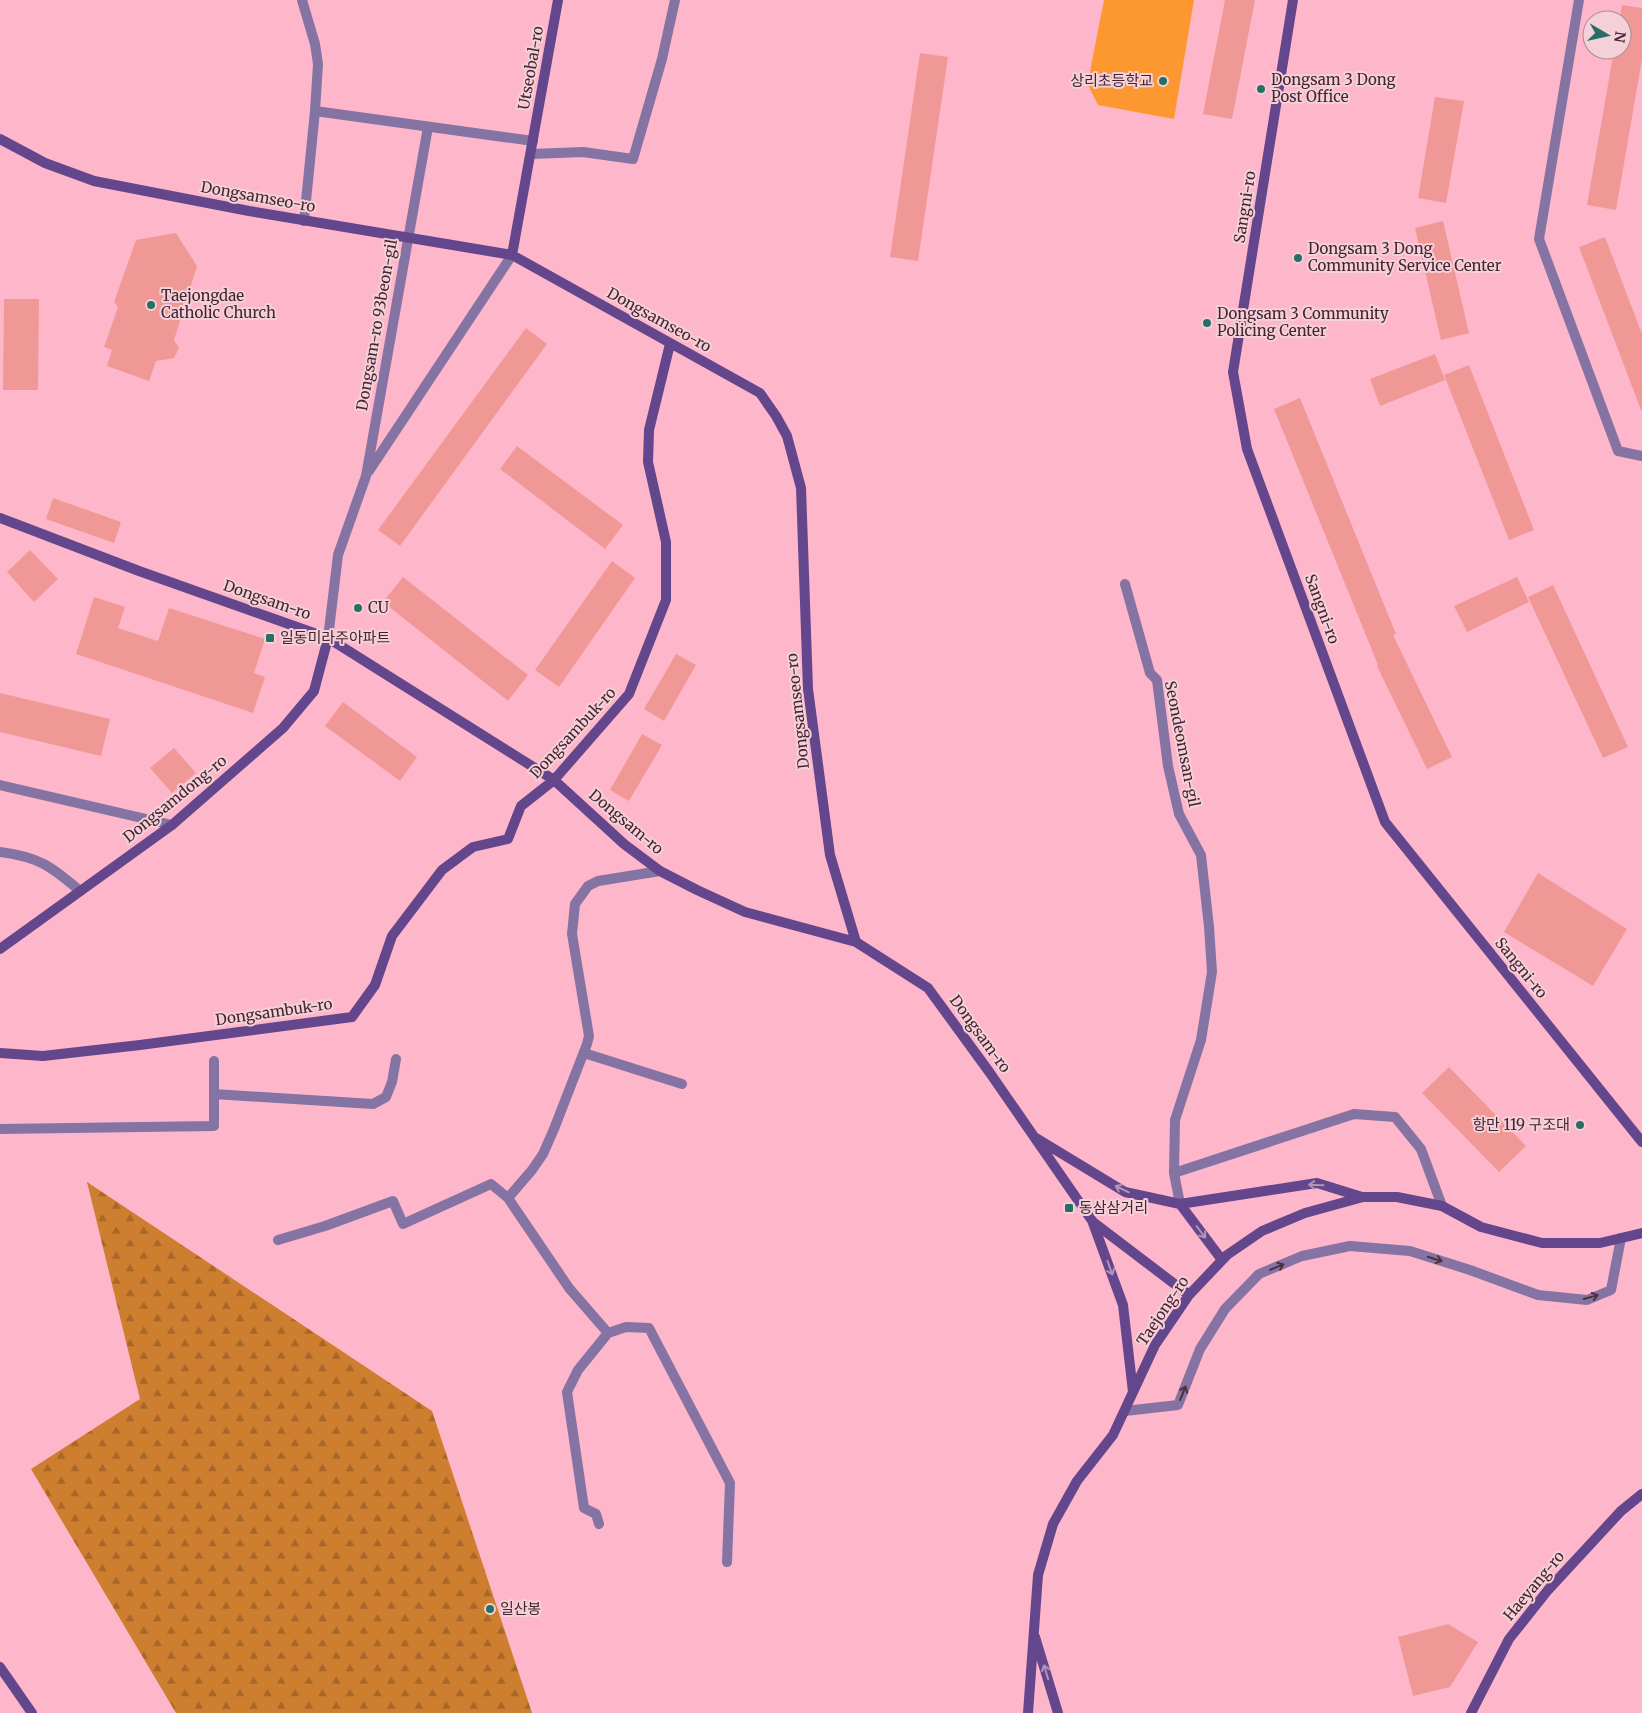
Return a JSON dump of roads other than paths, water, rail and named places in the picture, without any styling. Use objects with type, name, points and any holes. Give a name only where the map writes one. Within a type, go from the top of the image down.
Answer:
[{"type":"street","points":[[302,0],[315,44],[318,64],[304,221]]},
{"type":"street","name":"Utseobal-ro","points":[[512,255],[558,0]]},
{"type":"street","points":[[531,154],[583,152],[633,159],[662,59],[675,0]]},
{"type":"street","name":"Sangni-ro","points":[[1293,0],[1233,372],[1247,449],[1385,822],[1642,1142]]},
{"type":"street","points":[[1579,0],[1539,239],[1618,451],[1642,456]]},
{"type":"street","points":[[315,111],[533,141]]},
{"type":"street","name":"Dongsam-ro 93beon-gil","points":[[328,638],[338,555],[366,476],[428,127]]},
{"type":"street","name":"Dongsamseo-ro","points":[[0,139],[45,163],[94,181],[304,221],[512,255],[760,393],[787,436],[801,488],[808,689],[830,855],[856,942]]},
{"type":"street","points":[[366,476],[512,255]]},
{"type":"street","name":"Dongsambuk-ro","points":[[0,1053],[53,1055],[352,1017],[375,985],[392,936],[442,870],[473,847],[508,839],[521,806],[554,780],[629,694],[666,600],[666,542],[648,462],[649,430],[670,344]]},
{"type":"street","name":"Dongsam-ro","points":[[0,518],[139,571],[328,638],[554,780],[624,844],[660,871],[745,912],[856,942],[928,988],[990,1073],[1093,1222],[1189,1295]]},
{"type":"street","name":"Seondeomsan-gil","points":[[1125,584],[1150,673],[1157,680],[1168,766],[1179,814],[1200,855],[1209,927],[1212,972],[1201,1040],[1175,1120],[1174,1173],[1180,1204]]},
{"type":"street","name":"Dongsamdong-ro","points":[[0,949],[172,825],[283,728],[314,691],[328,638]]},
{"type":"street","points":[[0,786],[172,825]]},
{"type":"street","points":[[0,852],[30,857],[56,870],[80,891]]},
{"type":"street","points":[[508,1198],[532,1170],[542,1154],[584,1053],[588,1036],[572,934],[576,904],[588,886],[598,881],[660,871]]},
{"type":"street","points":[[584,1053],[682,1084]]},
{"type":"street","points":[[214,1094],[373,1104],[386,1097],[392,1082],[396,1059]]},
{"type":"street","points":[[0,1129],[214,1126],[214,1061]]},
{"type":"street","points":[[1174,1173],[1354,1114],[1395,1117],[1421,1150],[1442,1206]]},
{"type":"street","points":[[1033,1136],[1125,1192],[1180,1204],[1317,1183],[1363,1197]]},
{"type":"street","points":[[278,1240],[325,1226],[393,1201],[404,1224],[491,1184],[508,1198],[569,1288],[608,1333]]},
{"type":"street","name":"Taejong-ro","points":[[1028,1713],[1038,1575],[1053,1524],[1077,1481],[1113,1436],[1155,1345],[1189,1295],[1222,1260],[1262,1231],[1305,1213],[1363,1197],[1398,1197],[1442,1206],[1481,1227],[1542,1243],[1600,1243],[1642,1233]]},
{"type":"street","points":[[1180,1204],[1222,1260]]},
{"type":"street","points":[[1093,1222],[1123,1305],[1133,1393]]},
{"type":"street","points":[[1125,1411],[1178,1405],[1200,1349],[1225,1309],[1259,1274],[1302,1256],[1350,1246],[1410,1251],[1538,1294],[1587,1300],[1611,1290],[1621,1238]]},
{"type":"street","points":[[599,1524],[596,1514],[584,1508],[567,1392],[578,1370],[608,1333],[626,1327],[649,1328],[730,1483],[727,1562]]},
{"type":"street","name":"Haeyang-ro","points":[[1471,1713],[1509,1638],[1548,1590],[1621,1511],[1642,1494]]},
{"type":"street","points":[[1034,1631],[1058,1713]]},
{"type":"street","points":[[0,1666],[32,1713]]},
{"type":"place","name":"상리초등학교","points":[[1163,81]]},
{"type":"place","name":"Dongsam 3 Dong Post Office","points":[[1261,89]]},
{"type":"place","name":"Dongsam 3 Dong Community Service Center","points":[[1298,258]]},
{"type":"place","name":"Taejongdae Catholic Church","points":[[151,305]]},
{"type":"place","name":"Dongsam 3 Community Policing Center","points":[[1207,323]]},
{"type":"place","name":"CU","points":[[358,608]]},
{"type":"place","name":"일동미라주아파트","points":[[270,638]]},
{"type":"place","name":"항만 119 구조대","points":[[1580,1125]]},
{"type":"place","name":"동삼삼거리","points":[[1069,1208]]},
{"type":"place","name":"일산봉","points":[[490,1609]]}]
